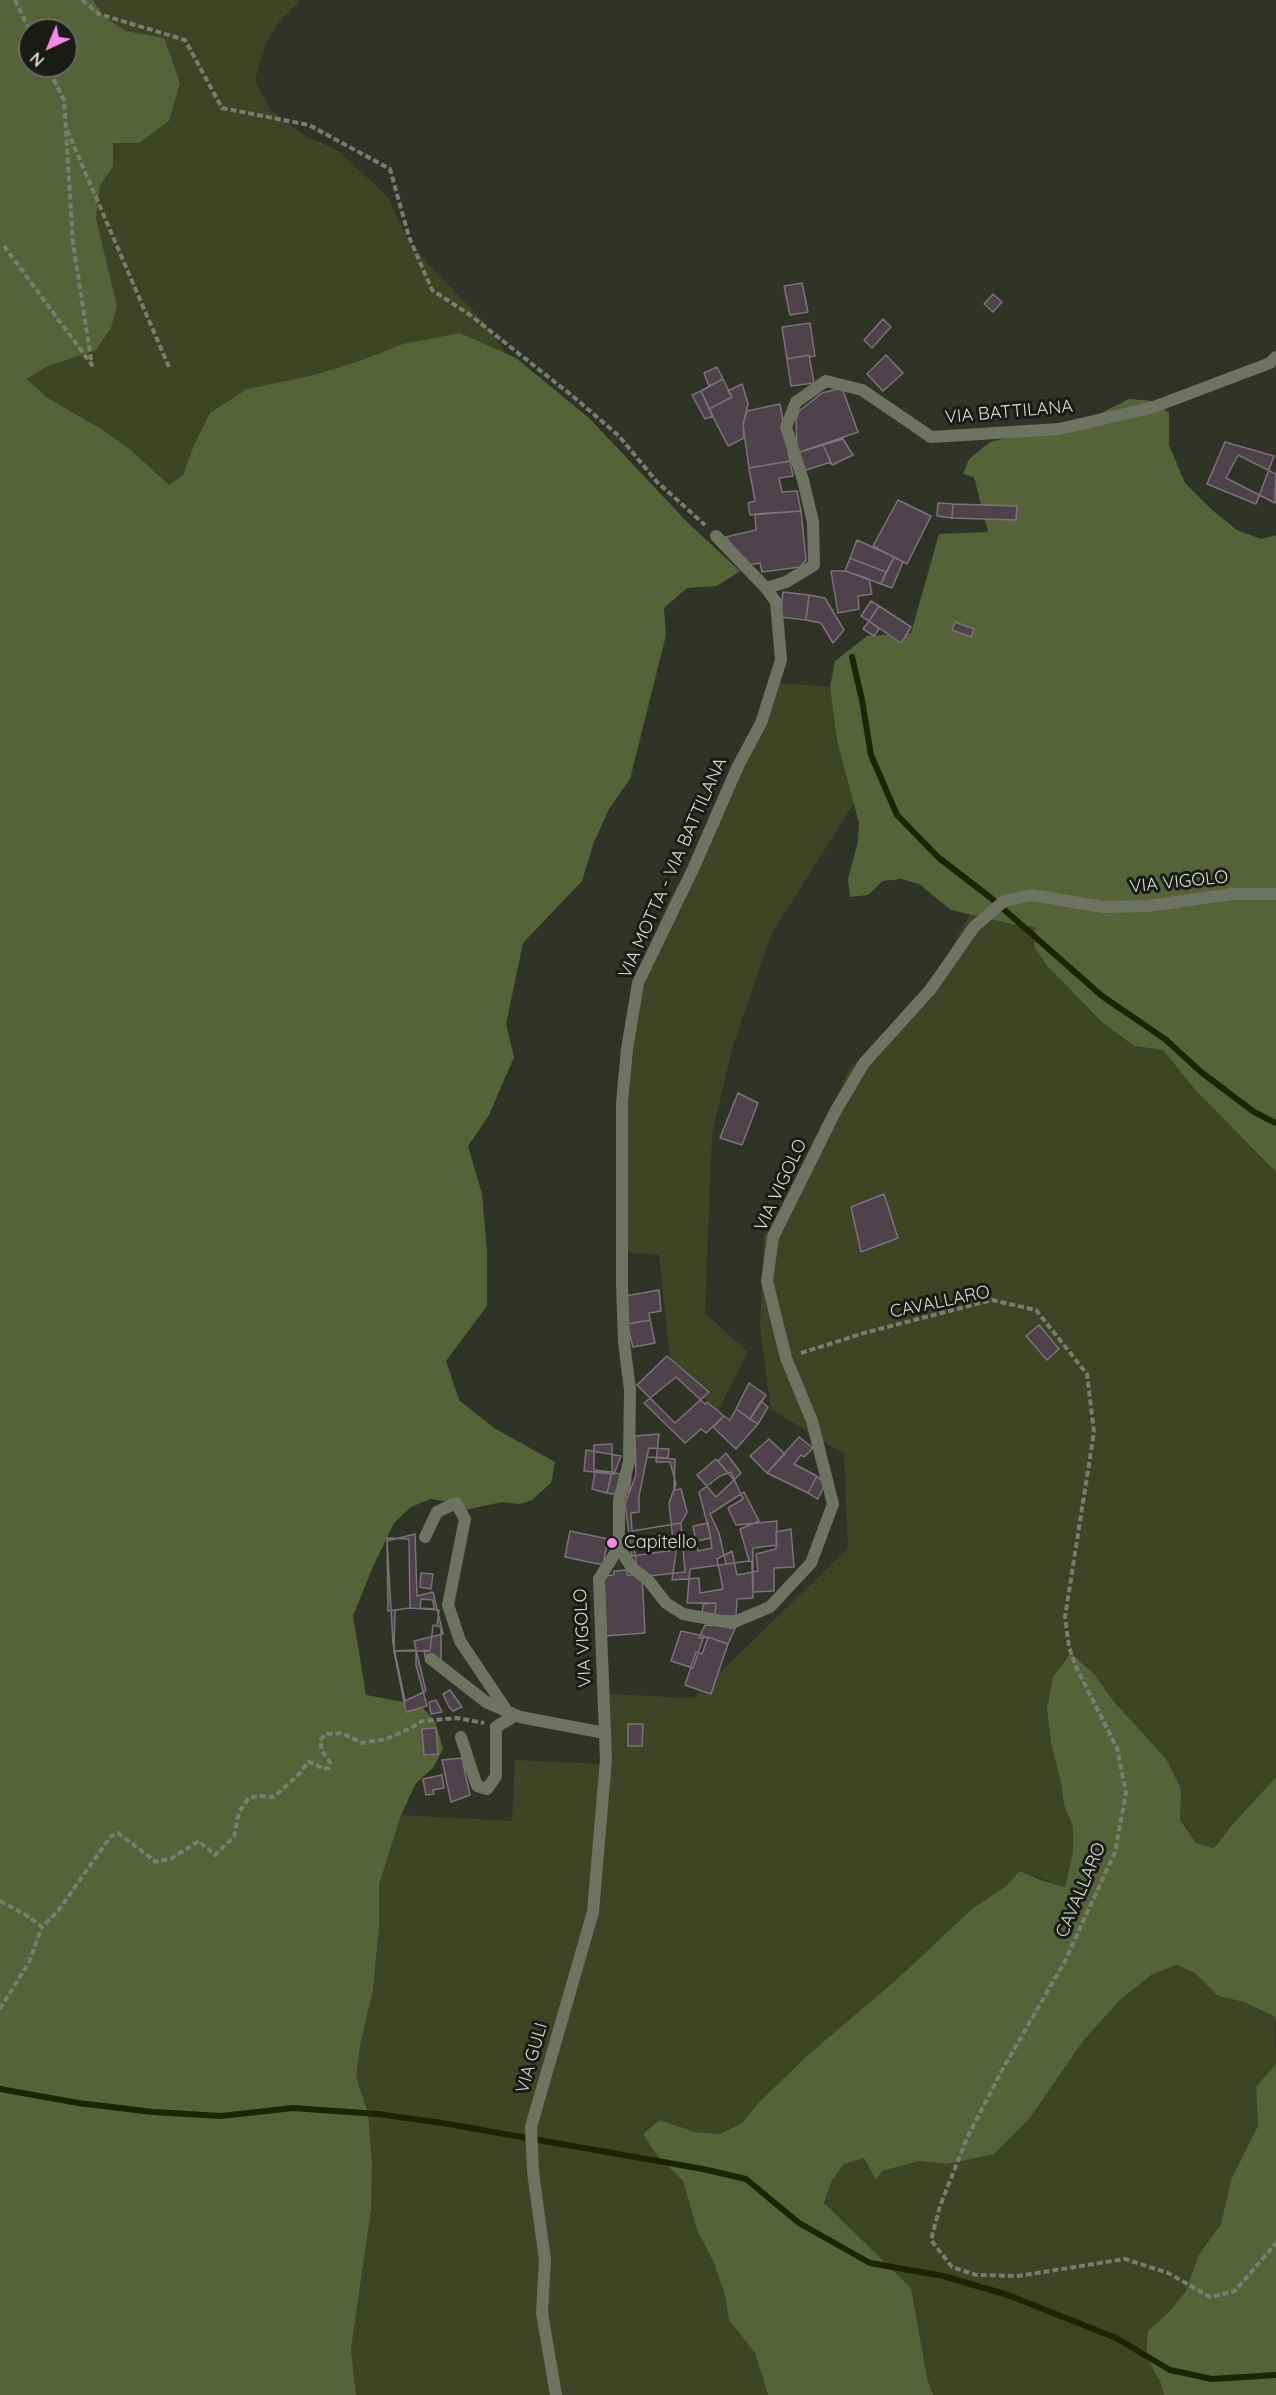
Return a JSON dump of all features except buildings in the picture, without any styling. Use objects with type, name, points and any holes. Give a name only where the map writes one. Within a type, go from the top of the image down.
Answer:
[{"type":"street","name":"VIA BATTILANA","points":[[766,588],[786,582],[814,566],[813,522],[803,480],[786,427],[796,402],[826,381],[862,390],[931,437],[1059,429],[1151,408],[1270,363],[1276,357]]},
{"type":"street","points":[[716,536],[766,588]]},
{"type":"street","name":"VIA MOTTA - VIA BATTILANA","points":[[619,1547],[619,1500],[629,1462],[630,1390],[624,1342],[621,1285],[622,1103],[627,1050],[638,983],[694,867],[738,766],[761,723],[781,660],[776,602],[766,588]]},
{"type":"street","name":"VIA VIGOLO","points":[[605,1733],[599,1579],[619,1547],[632,1568],[648,1580],[666,1603],[683,1614],[732,1623],[770,1607],[811,1563],[832,1504],[812,1421],[786,1358],[767,1281],[773,1237],[835,1112],[864,1063],[930,990],[974,927],[1004,901],[1032,894],[1103,907],[1148,906],[1232,894],[1276,894]]},
{"type":"street","points":[[424,1538],[437,1512],[456,1503],[465,1519],[448,1605],[460,1641],[512,1713]]},
{"type":"street","points":[[431,1659],[486,1702],[512,1713],[605,1733]]},
{"type":"street","points":[[460,1737],[477,1786],[487,1789],[496,1776],[496,1727],[512,1713]]},
{"type":"street","name":"VIA GULI","points":[[556,2395],[542,2313],[545,2260],[533,2172],[531,2127],[593,1912],[606,1760],[605,1733]]},
{"type":"path","points":[[15,0],[24,18]]},
{"type":"path","points":[[82,0],[99,14],[185,40],[222,108],[309,125],[390,169],[409,237],[432,290],[534,363],[584,405],[618,436],[657,482],[716,536]]},
{"type":"path","points":[[3,246],[92,365],[73,243],[64,100],[53,78]]},
{"type":"path","points":[[66,126],[169,367]]},
{"type":"path","name":"CAVALLARO","points":[[786,1358],[864,1333],[992,1300],[1036,1310],[1087,1374],[1094,1432],[1065,1617],[1069,1647],[1077,1669],[1117,1748],[1126,1793],[1115,1852],[1065,1961],[1001,2072],[967,2138],[940,2206],[931,2240],[952,2267],[976,2275],[1018,2276],[1125,2259],[1168,2273],[1210,2297],[1235,2291],[1276,2244]]},
{"type":"path","points":[[0,2009],[29,1962],[42,1927],[58,1911],[111,1836],[118,1833],[156,1862],[172,1858],[199,1841],[214,1855],[234,1837],[239,1812],[249,1798],[274,1797],[300,1773],[308,1762],[323,1769],[328,1768],[330,1762],[322,1751],[320,1740],[326,1734],[342,1732],[362,1743],[386,1739],[422,1721],[442,1718],[478,1721],[496,1727]]},
{"type":"path","points":[[0,1901],[42,1927]]},
{"type":"green space","points":[[0,0],[93,0],[104,17],[126,31],[164,38],[180,83],[169,121],[139,143],[113,143],[113,166],[100,186],[96,218],[117,306],[111,328],[96,350],[46,367],[27,379],[46,397],[103,430],[131,450],[169,485],[183,475],[194,445],[210,413],[247,389],[310,376],[357,362],[403,344],[460,333],[516,358],[590,419],[689,524],[740,571],[717,586],[687,588],[664,608],[666,635],[630,779],[609,809],[594,842],[582,881],[523,943],[506,1024],[514,1057],[489,1115],[468,1146],[482,1194],[487,1252],[487,1306],[446,1361],[459,1400],[494,1428],[555,1462],[551,1483],[532,1500],[520,1504],[502,1502],[465,1510],[449,1502],[431,1499],[411,1507],[394,1523],[353,1616],[366,1695],[420,1705],[435,1721],[443,1749],[433,1768],[416,1783],[401,1815],[379,1885],[379,1928],[373,1990],[361,2041],[356,2077],[368,2113],[372,2163],[371,2210],[351,2349],[356,2395],[0,2395]]},
{"type":"green space","points":[[93,0],[301,0],[278,23],[265,46],[255,80],[270,109],[306,137],[336,149],[388,197],[408,240],[487,325],[505,353],[460,333],[310,376],[247,389],[194,445],[183,475],[169,485],[131,450],[103,430],[46,397],[26,380],[46,367],[96,350],[117,306],[96,218],[100,186],[113,166],[113,143],[164,38],[126,32],[104,17]]},
{"type":"green space","points":[[1129,399],[1153,401],[1169,413],[1169,445],[1185,483],[1212,510],[1237,530],[1261,539],[1276,535],[1276,1172],[1197,1092],[1163,1050],[1134,1046],[1103,1023],[1048,967],[1034,947],[1035,927],[1016,925],[951,910],[919,884],[901,879],[883,881],[868,895],[850,897],[848,879],[858,842],[859,823],[837,741],[830,687],[835,661],[867,636],[911,633],[939,534],[988,532],[974,477],[963,474],[969,459],[990,442],[1095,416]]},
{"type":"green space","points":[[768,682],[830,687],[837,741],[854,803],[771,935],[732,1049],[712,1134],[705,1313],[748,1352],[718,1411],[671,1368],[659,1255],[616,1251],[617,1111],[641,965],[670,899],[704,841],[748,748]]},
{"type":"green space","points":[[970,914],[1016,925],[1036,927],[1034,947],[1048,967],[1103,1023],[1134,1046],[1163,1050],[1197,1092],[1276,1172],[1276,1777],[1214,1848],[1196,1843],[1180,1820],[1181,1789],[1094,1674],[1047,1709],[1051,1743],[1064,1805],[1073,1827],[1073,1852],[1065,1887],[1020,1871],[1005,1887],[973,1908],[896,1980],[808,2055],[759,2102],[742,2123],[720,2134],[695,2132],[660,2120],[656,2154],[683,2181],[697,2230],[713,2261],[725,2295],[729,2320],[755,2353],[768,2395],[356,2395],[351,2349],[371,2210],[372,2163],[368,2113],[356,2077],[361,2041],[373,1990],[379,1928],[379,1885],[401,1815],[512,1821],[515,1760],[604,1764],[607,1694],[694,1698],[848,1548],[844,1454],[771,1409],[760,1328],[764,1236],[808,1162],[849,1069],[924,999]]},
{"type":"green space","points":[[1071,1653],[1094,1674],[1116,1704],[1166,1759],[1181,1789],[1180,1820],[1196,1843],[1214,1848],[1276,1777],[1276,2023],[1275,2017],[1244,2002],[1218,1996],[1195,1973],[1177,1965],[1151,1975],[1120,2000],[1083,2041],[1030,2118],[994,2154],[947,2164],[919,2161],[882,2171],[876,2180],[864,2158],[844,2164],[831,2182],[824,2203],[911,2288],[927,2378],[933,2395],[768,2395],[755,2353],[729,2320],[725,2295],[713,2261],[697,2230],[683,2181],[656,2154],[643,2134],[660,2120],[695,2132],[720,2134],[742,2123],[759,2102],[808,2055],[896,1980],[973,1908],[1005,1887],[1020,1871],[1065,1887],[1073,1852],[1073,1827],[1064,1805],[1051,1743],[1047,1709],[1053,1677]]},
{"type":"green space","points":[[1177,1965],[1195,1973],[1218,1996],[1244,2002],[1275,2017],[1276,2064],[1256,2087],[1258,2126],[1231,2180],[1221,2224],[1198,2256],[1186,2291],[1170,2311],[1148,2331],[1146,2357],[1160,2381],[1164,2395],[933,2395],[927,2378],[824,2203],[831,2182],[844,2164],[864,2158],[876,2180],[882,2171],[919,2161],[947,2164],[1030,2118],[1083,2041],[1120,2000],[1151,1975]]},
{"type":"green space","points":[[1276,2064],[1276,2395],[1164,2395],[1160,2381],[1146,2357],[1148,2331],[1170,2311],[1186,2291],[1198,2256],[1221,2224],[1231,2180],[1258,2126],[1256,2087]]},
{"type":"waterway","points":[[852,657],[871,755],[897,815],[939,858],[991,898],[1102,996],[1165,1039],[1201,1072],[1254,1112],[1276,1123]]},
{"type":"waterway","points":[[0,2089],[78,2103],[153,2112],[221,2116],[293,2108],[378,2114],[442,2123],[703,2169],[746,2179],[799,2223],[870,2263],[943,2276],[1008,2295],[1116,2338],[1170,2370],[1212,2379],[1276,2375]]},
{"type":"place","name":"Capitello","points":[[612,1543]]}]
